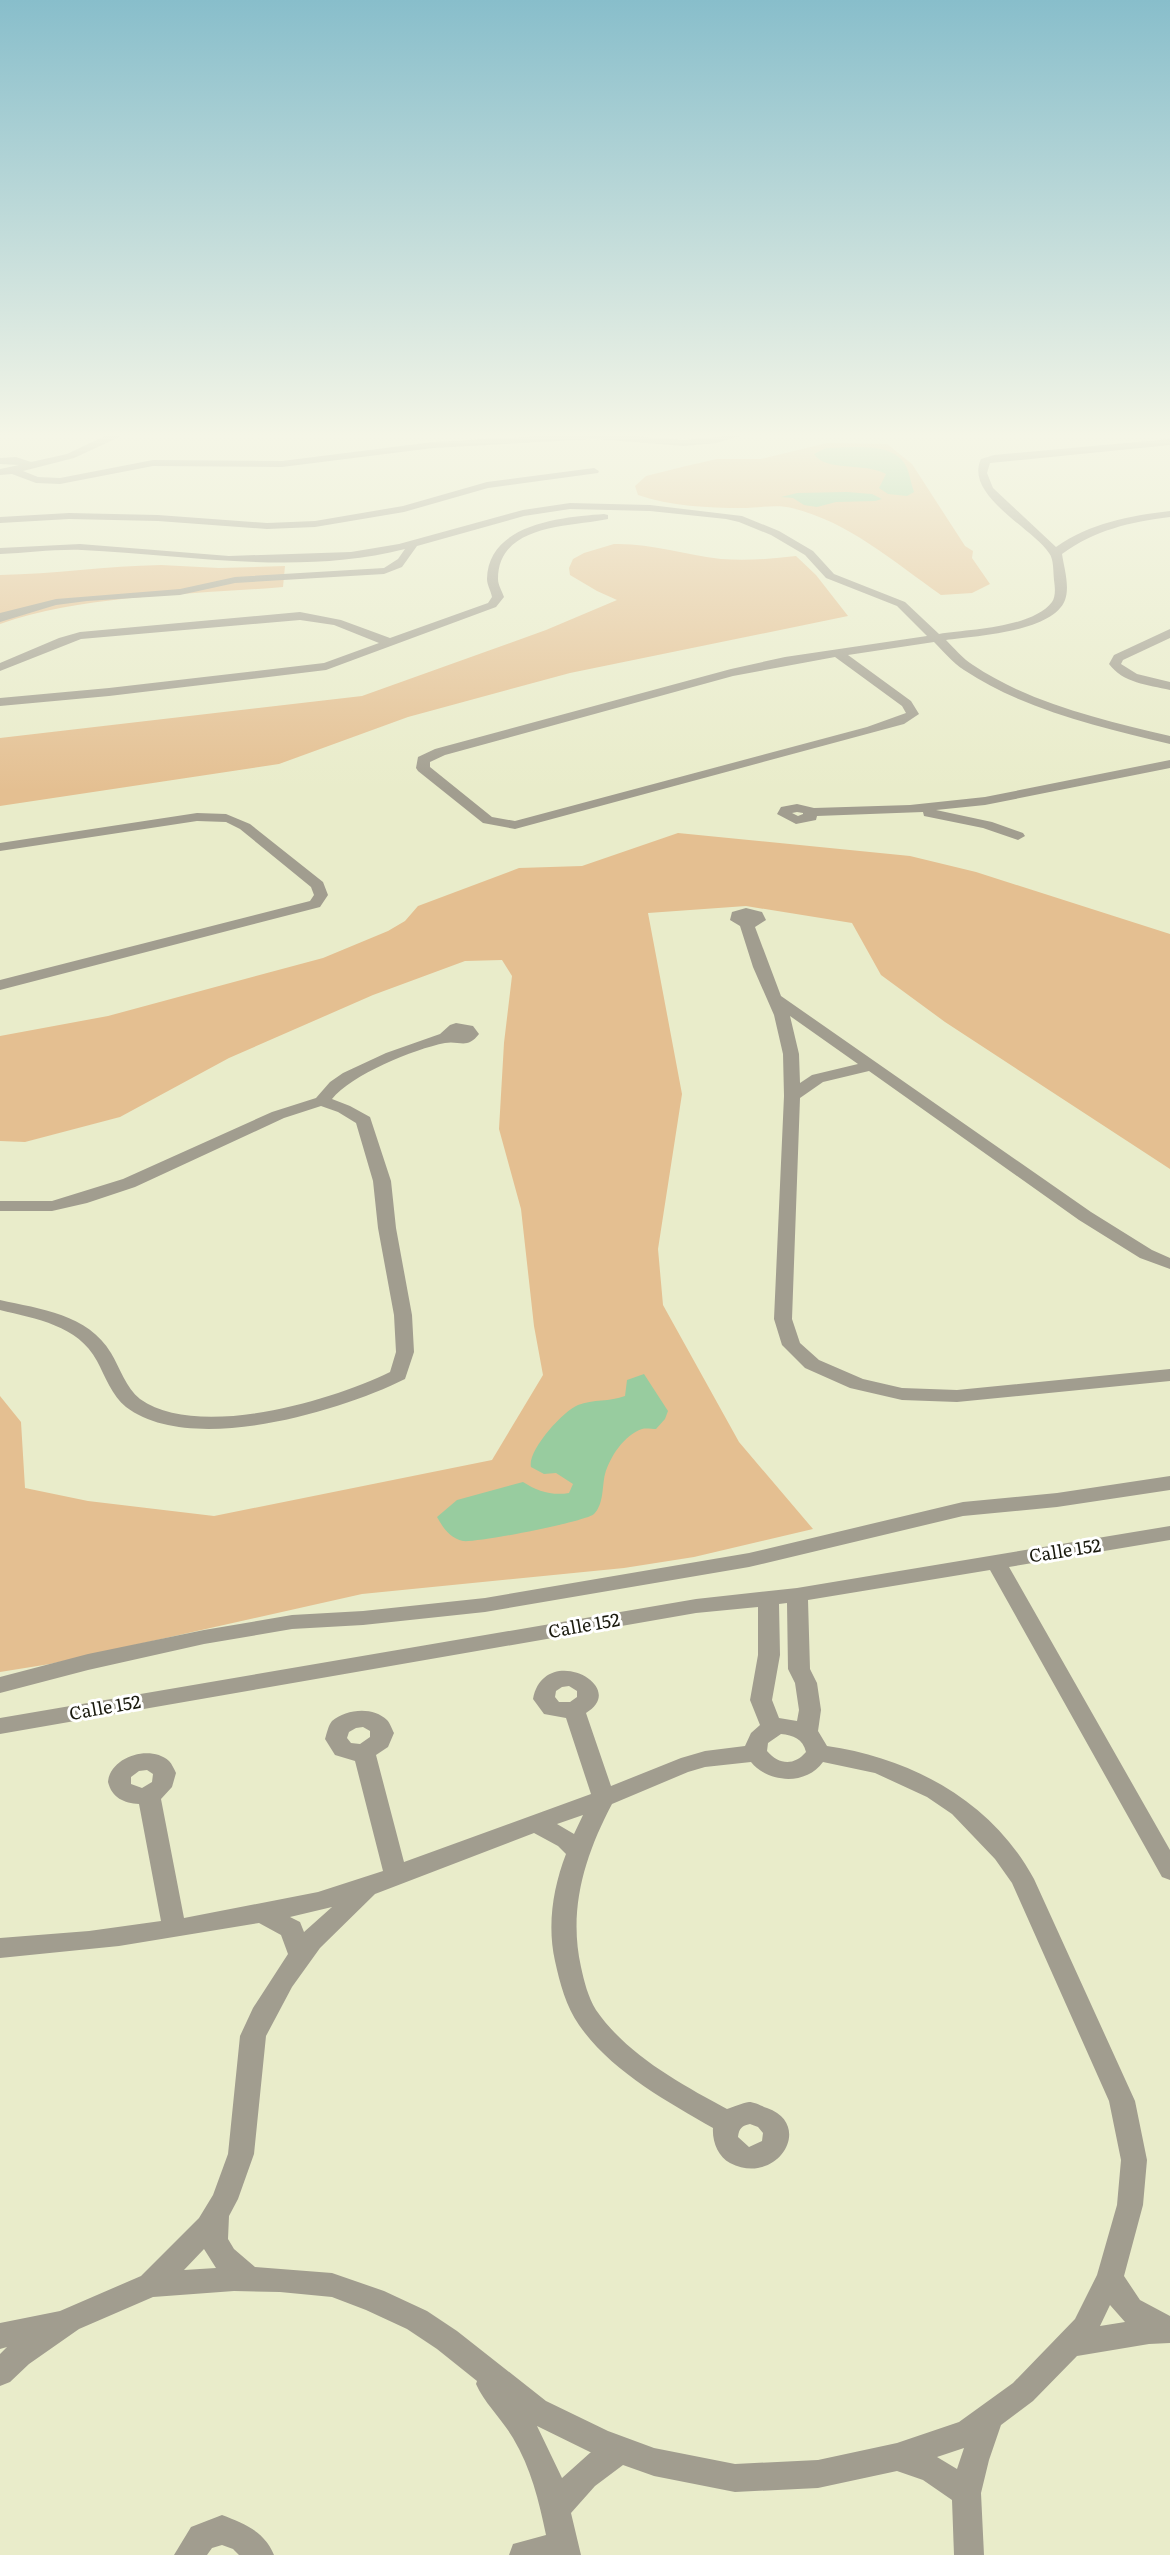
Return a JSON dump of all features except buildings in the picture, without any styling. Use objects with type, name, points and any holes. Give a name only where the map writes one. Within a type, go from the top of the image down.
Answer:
[{"type":"street","points":[[151,553],[229,560],[261,553]]},
{"type":"street","points":[[0,618],[24,609],[87,598],[180,592],[214,583],[255,577],[390,570],[404,560],[407,553]]},
{"type":"street","points":[[0,702],[120,691],[326,666],[492,605],[499,596],[493,581],[496,561],[501,553]]},
{"type":"street","points":[[809,553],[830,576],[849,586],[901,604],[967,667],[1034,700],[1080,718],[1170,740]]},
{"type":"street","points":[[837,652],[907,704],[913,714],[872,730],[515,825],[488,820],[423,768],[423,760],[440,752],[731,673],[837,652],[1023,624],[1045,615],[1059,601],[1056,553]]},
{"type":"street","points":[[0,667],[81,636],[300,616],[337,622],[388,642]]},
{"type":"street","points":[[1170,633],[1118,658],[1115,664],[1119,670],[1131,676],[1170,686]]},
{"type":"street","points":[[812,812],[910,809],[985,801],[1170,764]]},
{"type":"street","points":[[985,801],[982,813],[987,825]]},
{"type":"street","points":[[910,809],[987,825],[1018,836]]},
{"type":"street","points":[[0,847],[197,817],[217,817],[234,820],[249,830],[318,885],[321,895],[315,904],[291,911],[0,985]]},
{"type":"street","points":[[747,924],[761,967],[776,999],[791,1054],[792,1096],[783,1318],[791,1346],[812,1364],[857,1384],[902,1394],[946,1395],[1170,1375]]},
{"type":"street","points":[[776,999],[1085,1216],[1146,1254],[1170,1264]]},
{"type":"street","points":[[0,1206],[52,1206],[129,1183],[278,1115],[322,1101],[338,1084],[356,1074],[417,1047],[449,1036]]},
{"type":"street","points":[[792,1096],[818,1078],[872,1066]]},
{"type":"street","points":[[0,1305],[57,1319],[78,1330],[95,1341],[131,1402],[151,1415],[191,1423],[238,1421],[294,1412],[380,1386],[398,1375],[405,1352],[403,1315],[387,1228],[382,1181],[370,1133],[364,1121],[344,1109],[322,1101]]},
{"type":"street","points":[[0,1685],[88,1662],[204,1637],[292,1622],[363,1618],[485,1605],[749,1560],[963,1509],[1057,1500],[1170,1483]]},
{"type":"street","name":"Calle 152","points":[[0,1726],[696,1606],[797,1595],[1170,1533]]},
{"type":"street","points":[[996,1562],[1170,1871]]},
{"type":"street","points":[[756,1754],[768,1766],[787,1771],[806,1767],[812,1742],[806,1683],[799,1669],[797,1595]]},
{"type":"street","points":[[768,1599],[769,1655],[761,1700],[772,1728]]},
{"type":"street","points":[[574,1710],[604,1798],[578,1851],[570,1874],[563,1910],[564,1954],[574,1989],[591,2021],[622,2055],[660,2083],[728,2123]]},
{"type":"street","points":[[0,2336],[69,2320],[152,2285],[249,2279],[332,2285],[417,2320],[447,2340],[536,2411],[600,2442],[654,2462],[735,2478],[818,2475],[897,2457],[968,2433],[1023,2392],[1085,2328],[1110,2276],[1130,2205],[1134,2160],[1122,2101],[1022,1880],[1004,1851],[982,1826],[932,1788],[901,1772],[812,1742],[790,1726],[772,1728],[758,1738],[756,1754]]},
{"type":"street","points":[[364,1752],[396,1875]]},
{"type":"street","points":[[0,1948],[48,1945],[174,1928],[312,1904],[367,1889],[396,1875],[681,1767],[705,1759],[756,1754]]},
{"type":"street","points":[[149,1795],[174,1928]]},
{"type":"street","points":[[535,1823],[566,1840],[578,1851]]},
{"type":"street","points":[[152,2285],[209,2226],[225,2199],[241,2154],[253,2036],[284,1980],[311,1941],[367,1889]]},
{"type":"street","points":[[261,1913],[291,1929],[301,1956]]},
{"type":"street","points":[[216,2215],[214,2241],[224,2258],[249,2279]]},
{"type":"street","points":[[1110,2276],[1124,2305],[1137,2316],[1170,2329]]},
{"type":"street","points":[[0,2373],[19,2355],[69,2320]]},
{"type":"street","points":[[1070,2344],[1170,2329]]},
{"type":"street","points":[[475,2363],[523,2428],[549,2482],[556,2509],[565,2550],[524,2555]]},
{"type":"street","points":[[969,2555],[966,2493],[974,2460],[990,2416]]},
{"type":"street","points":[[556,2509],[573,2485],[592,2468],[620,2450]]},
{"type":"street","points":[[897,2457],[923,2463],[941,2473],[966,2493]]},
{"type":"street","points":[[189,2555],[202,2536],[222,2529],[243,2538],[259,2555]]},
{"type":"shaded area","points":[[584,553],[688,553],[740,560],[796,556],[816,575],[848,616],[570,673],[408,717],[279,764],[0,806],[0,738],[362,696],[546,630],[617,600],[570,575],[569,568],[573,559]]},
{"type":"shaded area","points":[[883,553],[973,553],[972,558],[990,584],[972,593],[941,595]]},
{"type":"shaded area","points":[[161,565],[219,568],[285,566],[283,587],[104,601],[34,614],[0,624],[0,575]]},
{"type":"shaded area","points":[[678,833],[910,856],[976,872],[1170,934],[1170,1169],[945,1022],[881,975],[852,923],[746,906],[648,913],[682,1094],[658,1249],[663,1305],[739,1442],[813,1529],[694,1557],[624,1568],[362,1594],[50,1664],[0,1672],[0,1396],[21,1422],[25,1488],[88,1501],[214,1516],[492,1460],[543,1375],[534,1326],[521,1209],[499,1129],[504,1043],[512,976],[502,960],[465,961],[373,995],[229,1058],[120,1117],[25,1142],[0,1141],[0,1036],[108,1016],[323,958],[388,931],[405,921],[418,906],[519,868],[582,866]]},
{"type":"shaded area","points":[[644,1374],[668,1411],[665,1419],[656,1429],[635,1432],[619,1447],[607,1467],[601,1500],[594,1514],[552,1527],[472,1541],[458,1540],[444,1529],[437,1517],[457,1500],[523,1482],[545,1492],[569,1493],[573,1484],[556,1473],[544,1474],[531,1467],[531,1460],[540,1442],[555,1423],[578,1405],[625,1396],[627,1380]]}]
